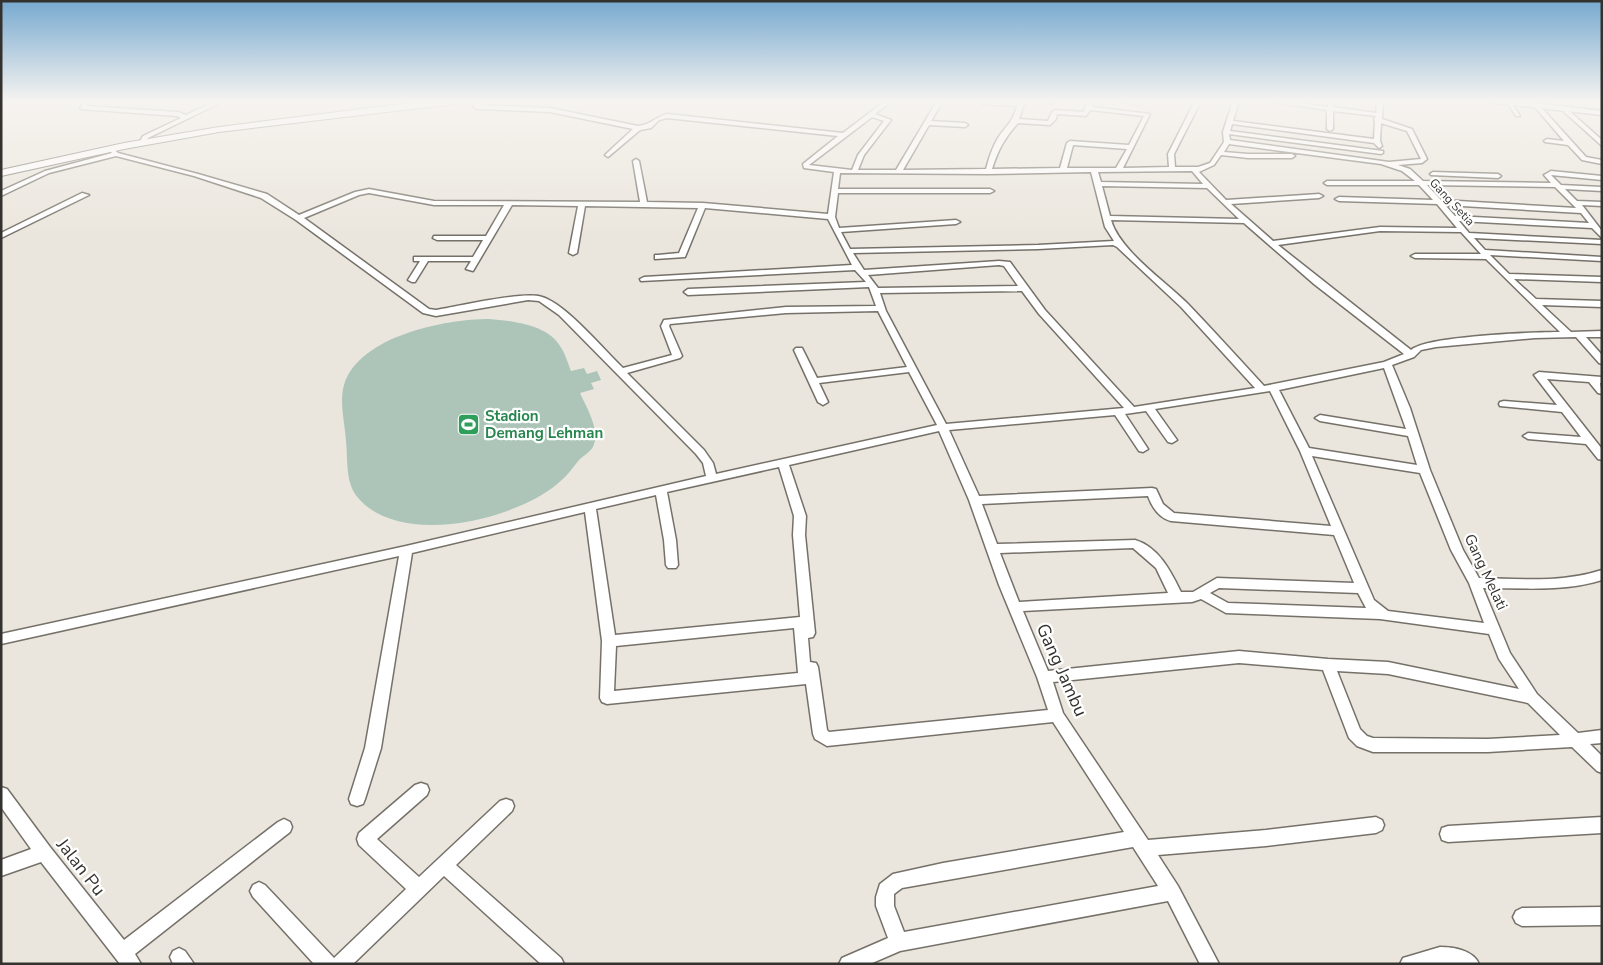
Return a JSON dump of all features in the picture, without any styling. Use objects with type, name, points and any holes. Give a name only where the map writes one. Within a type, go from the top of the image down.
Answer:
[{"type":"main road","points":[[1,173],[113,152],[132,146]]},
{"type":"street","points":[[608,155],[618,146]]},
{"type":"street","points":[[829,146],[805,166],[809,169],[837,172],[1197,169],[1212,164],[1224,146]]},
{"type":"street","points":[[854,172],[861,155],[868,146]]},
{"type":"street","points":[[898,172],[913,146]]},
{"type":"street","points":[[988,172],[997,146]]},
{"type":"street","points":[[1062,169],[1069,146]]},
{"type":"street","points":[[1116,146],[1131,147],[1119,169]]},
{"type":"street","points":[[1173,169],[1171,154],[1175,146]]},
{"type":"street","name":"Gang Setia","points":[[1259,146],[1386,163],[1410,172],[1506,276],[1533,302],[1602,361]]},
{"type":"street","points":[[1335,146],[1381,152]]},
{"type":"street","points":[[1379,146],[1386,163],[1424,160],[1417,146]]},
{"type":"street","points":[[1577,146],[1584,159],[1602,164]]},
{"type":"street","points":[[1,194],[47,172],[113,152],[257,193],[299,218],[426,311],[436,313],[519,297],[541,300],[562,313],[700,452],[711,469],[712,479]]},
{"type":"street","points":[[1219,152],[1248,156],[1338,156]]},
{"type":"street","points":[[636,161],[644,203]]},
{"type":"street","points":[[1586,164],[1602,164]]},
{"type":"street","points":[[1197,169],[1194,171],[1245,221],[1340,302],[1410,356]]},
{"type":"street","points":[[1094,170],[1109,227],[1120,245],[1184,305],[1267,388],[1305,451],[1369,603],[1379,614]]},
{"type":"street","points":[[837,172],[831,217],[836,230],[859,270],[873,288]]},
{"type":"street","points":[[1433,174],[1550,178],[1583,211],[1602,236]]},
{"type":"street","points":[[1550,178],[1548,174],[1602,178]]},
{"type":"street","points":[[1327,183],[1602,190]]},
{"type":"street","points":[[1099,184],[1208,186]]},
{"type":"street","points":[[299,218],[357,193],[369,191],[434,203],[644,203],[831,217]]},
{"type":"street","points":[[834,191],[990,191]]},
{"type":"street","points":[[1,236],[85,195]]},
{"type":"street","points":[[1224,202],[1319,196]]},
{"type":"street","points":[[1339,199],[1439,202],[1583,211]]},
{"type":"street","points":[[470,269],[510,202]]},
{"type":"street","points":[[573,253],[582,202]]},
{"type":"street","points":[[1575,203],[1602,204]]},
{"type":"street","points":[[658,257],[682,255],[703,206]]},
{"type":"street","points":[[1107,218],[1245,221]]},
{"type":"street","points":[[1452,218],[1592,223],[1602,221]]},
{"type":"street","points":[[836,230],[956,222]]},
{"type":"street","points":[[1272,244],[1380,229],[1465,232],[1602,242]]},
{"type":"street","points":[[437,238],[489,238]]},
{"type":"street","points":[[848,251],[1038,247],[1113,243],[1120,245]]},
{"type":"street","points":[[1415,256],[1486,255],[1602,258]]},
{"type":"street","points":[[412,280],[422,259],[476,259]]},
{"type":"street","points":[[644,279],[1004,263],[1042,312],[1132,410]]},
{"type":"street","points":[[1506,276],[1602,280]]},
{"type":"street","points":[[688,292],[873,288],[1024,288]]},
{"type":"street","name":"Gang Jambu","points":[[873,288],[912,369],[943,427],[975,500],[1014,607],[1058,715],[1172,892],[1210,964]]},
{"type":"street","points":[[1533,302],[1602,304]]},
{"type":"street","points":[[622,372],[633,367],[670,360],[677,356],[665,326],[667,322],[786,310],[882,308]]},
{"type":"street","points":[[1,639],[406,550],[590,506],[943,427],[1132,410],[1267,388],[1387,364],[1410,356],[1418,348],[1436,344],[1572,334],[1602,334]]},
{"type":"street","points":[[798,350],[823,402]]},
{"type":"street","name":"Gang Melati","points":[[1387,364],[1424,470],[1457,550],[1475,583],[1504,655],[1532,698],[1602,766]]},
{"type":"street","points":[[813,381],[912,369]]},
{"type":"street","points":[[1602,380],[1539,375],[1602,457]]},
{"type":"street","points":[[1590,378],[1602,391]]},
{"type":"street","points":[[1504,404],[1565,409]]},
{"type":"street","points":[[1148,407],[1172,440]]},
{"type":"street","points":[[1118,411],[1143,449]]},
{"type":"street","points":[[1320,418],[1412,433]]},
{"type":"street","points":[[1528,436],[1590,441]]},
{"type":"street","points":[[1305,451],[1424,470]]},
{"type":"street","points":[[783,463],[800,516],[799,535],[816,716],[820,734],[827,739],[835,739],[1058,715]]},
{"type":"street","points":[[661,490],[670,540],[672,565]]},
{"type":"street","points":[[975,500],[1152,492],[1158,506],[1171,517],[1338,531]]},
{"type":"street","points":[[590,506],[609,642],[607,698],[805,678],[800,622],[609,642]]},
{"type":"street","points":[[992,549],[1135,544],[1161,565],[1177,597]]},
{"type":"street","points":[[357,799],[373,748],[406,550]]},
{"type":"street","points":[[1475,583],[1570,582],[1600,578]]},
{"type":"street","points":[[1014,607],[1177,597],[1190,598],[1202,594],[1217,583],[1363,588]]},
{"type":"street","points":[[1202,594],[1226,608],[1379,614],[1494,630]]},
{"type":"street","points":[[1044,678],[1238,658],[1405,670],[1532,698]]},
{"type":"street","points":[[1328,665],[1354,733],[1362,741],[1373,745],[1452,746],[1576,740],[1602,736]]},
{"type":"street","points":[[419,889],[365,839],[421,790]]},
{"type":"street","name":"Jalan Pu","points":[[1,794],[44,853],[127,958]]},
{"type":"street","points":[[340,964],[506,806]]},
{"type":"street","points":[[899,942],[886,906],[885,897],[886,890],[891,884],[899,880],[943,871],[1141,843],[1266,838],[1376,825]]},
{"type":"street","points":[[1448,834],[1602,825]]},
{"type":"street","points":[[127,958],[284,828]]},
{"type":"street","points":[[1,868],[44,853]]},
{"type":"street","points":[[444,865],[555,964]]},
{"type":"street","points":[[259,891],[327,964]]},
{"type":"street","points":[[848,964],[899,942],[1172,892]]},
{"type":"street","points":[[1522,917],[1602,916]]},
{"type":"street","points":[[1409,964],[1447,954],[1470,964]]},
{"type":"green space","name":"Stadion Demang Lehman","points":[[489,319],[538,328],[547,333],[560,346],[571,371],[584,368],[587,374],[597,371],[601,380],[591,383],[594,389],[580,393],[594,426],[595,440],[593,447],[560,482],[537,498],[513,509],[457,523],[429,525],[402,522],[378,514],[359,499],[349,479],[342,399],[344,385],[353,368],[367,354],[385,343],[406,334],[450,322]]},
{"type":"place","name":"Stadion Demang Lehman","points":[[469,425]]}]
